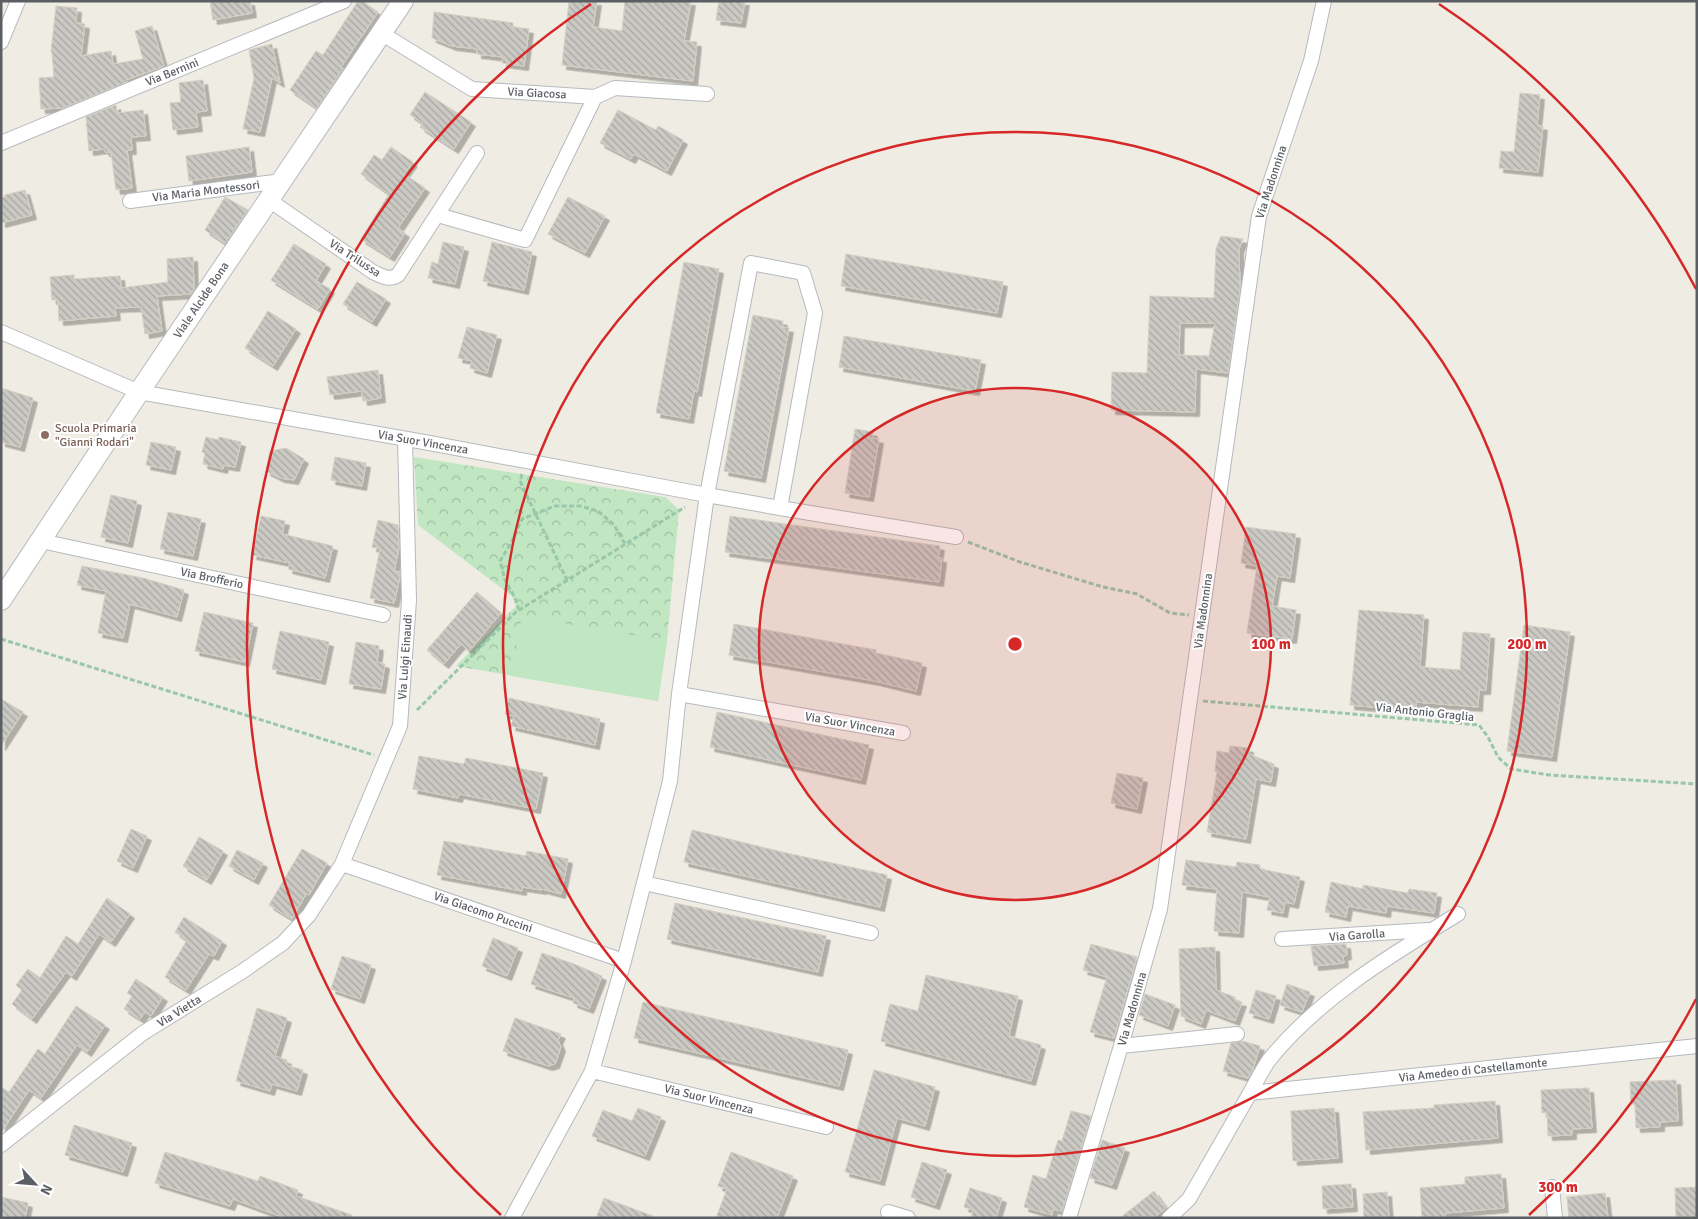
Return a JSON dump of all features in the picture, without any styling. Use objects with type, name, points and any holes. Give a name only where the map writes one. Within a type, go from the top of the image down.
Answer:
[{"type":"street","points":[[1,42],[18,1]]},
{"type":"street","name":"Via Bernini","points":[[1,143],[344,1]]},
{"type":"street","name":"Viale Alcide Bona","points":[[1,600],[403,1]]},
{"type":"street","name":"Via Madonnina","points":[[1069,1218],[1160,909],[1259,216],[1311,61],[1324,1]]},
{"type":"street","name":"Via Giacosa","points":[[381,33],[472,89],[595,97],[615,88],[707,94]]},
{"type":"street","points":[[438,215],[525,240],[595,97]]},
{"type":"street","name":"Via Trilussa","points":[[269,200],[373,272],[384,278],[393,278],[398,275],[477,153]]},
{"type":"street","name":"Via Maria Montessori","points":[[130,201],[282,181]]},
{"type":"street","points":[[512,1218],[592,1071],[624,961],[670,781],[679,694],[707,495],[750,262],[803,274],[815,313],[780,508]]},
{"type":"street","name":"Via Suor Vincenza","points":[[1,332],[139,392],[780,508],[956,537]]},
{"type":"street","name":"Via Luigi Einaudi","points":[[342,864],[400,726],[409,600],[405,439]]},
{"type":"street","name":"Via Brofferio","points":[[41,541],[383,615]]},
{"type":"street","name":"Via Suor Vincenza","points":[[679,694],[903,733]]},
{"type":"street","name":"Via Giacomo Puccini","points":[[342,864],[624,961]]},
{"type":"street","name":"Via Vietta","points":[[1,1145],[143,1033],[283,943],[309,914],[342,864]]},
{"type":"street","points":[[644,883],[871,933]]},
{"type":"street","points":[[1169,1218],[1189,1199],[1269,1061],[1310,1016],[1382,960],[1458,914]]},
{"type":"street","name":"Via Garolla","points":[[1282,939],[1432,930]]},
{"type":"street","points":[[1121,1046],[1237,1034]]},
{"type":"street","name":"Via Amedeo di Castellamonte","points":[[1250,1093],[1697,1046]]},
{"type":"street","name":"Via Suor Vincenza","points":[[592,1071],[826,1127]]},
{"type":"street","points":[[1552,1187],[1556,1218]]},
{"type":"street","points":[[888,1212],[908,1218]]},
{"type":"path","points":[[524,461],[520,481],[567,580]]},
{"type":"path","points":[[400,726],[519,610],[707,495]]},
{"type":"path","points":[[519,610],[505,580],[500,561],[522,519],[555,506],[580,506],[598,511],[614,525],[625,544]]},
{"type":"path","points":[[956,537],[1020,562],[1137,594],[1170,613],[1202,617]]},
{"type":"path","points":[[1,639],[386,759]]},
{"type":"path","name":"Via Antonio Graglia","points":[[1190,700],[1478,725],[1488,737],[1498,757],[1511,769],[1549,774],[1697,784]]},
{"type":"green space","points":[[414,457],[665,497],[679,510],[667,641],[658,701],[456,666],[516,606],[512,596],[418,525]]},
{"type":"green space","points":[[522,616],[667,641],[658,701],[511,676]]},
{"type":"building","points":[[210,1],[250,1],[252,13],[213,20]]},
{"type":"building","points":[[358,1],[362,1],[378,12],[341,67],[343,68],[317,108],[290,90],[316,51],[323,55]]},
{"type":"building","points":[[569,1],[597,1],[593,27],[622,31],[625,1],[691,1],[684,41],[697,42],[693,81],[562,65]]},
{"type":"building","points":[[719,1],[745,1],[741,23],[716,20]]},
{"type":"building","points":[[56,6],[77,8],[76,23],[85,24],[81,56],[111,51],[113,64],[143,59],[135,31],[152,26],[164,66],[126,80],[127,82],[63,108],[41,109],[39,78],[54,77],[51,52]]},
{"type":"building","points":[[434,12],[513,23],[513,27],[529,29],[524,66],[502,63],[503,57],[477,54],[477,49],[452,46],[432,38]]},
{"type":"building","points":[[272,44],[280,83],[272,78],[260,132],[243,129],[254,78],[249,50]]},
{"type":"building","points":[[203,80],[207,111],[196,112],[198,127],[173,130],[170,103],[181,102],[179,83]]},
{"type":"building","points":[[425,92],[471,122],[454,149],[420,127],[423,123],[410,115]]},
{"type":"building","points":[[1520,93],[1540,95],[1537,125],[1543,126],[1538,172],[1499,168],[1501,151],[1514,152]]},
{"type":"building","points":[[116,105],[117,113],[143,110],[146,136],[131,137],[132,150],[127,150],[132,188],[116,190],[111,152],[105,152],[104,149],[89,151],[86,117]]},
{"type":"building","points":[[618,110],[656,130],[658,126],[683,140],[667,171],[634,154],[631,159],[600,143]]},
{"type":"building","points":[[249,147],[252,172],[189,181],[186,156]]},
{"type":"building","points":[[391,147],[413,162],[404,174],[425,188],[398,228],[405,233],[390,257],[361,239],[389,194],[361,174],[374,155],[382,160]]},
{"type":"building","points":[[25,190],[32,215],[1,223],[1,198],[5,197],[5,195]]},
{"type":"building","points":[[225,197],[248,210],[225,243],[205,230]]},
{"type":"building","points":[[568,197],[605,216],[585,253],[548,234]]},
{"type":"building","points":[[1221,236],[1243,239],[1239,249],[1240,290],[1228,373],[1196,369],[1195,412],[1111,410],[1112,372],[1147,373],[1150,296],[1214,298],[1216,249]],"holes":[[[1180,323],[1215,323],[1209,356],[1179,355]]]},
{"type":"building","points":[[443,242],[464,247],[455,284],[428,278],[432,262],[438,264]]},
{"type":"building","points":[[492,242],[532,252],[524,290],[483,281]]},
{"type":"building","points":[[294,244],[326,264],[316,281],[330,289],[318,309],[271,280]]},
{"type":"building","points":[[846,254],[1003,282],[997,313],[841,286]]},
{"type":"building","points":[[193,257],[194,289],[191,294],[157,296],[162,331],[145,334],[141,307],[115,308],[116,316],[59,321],[58,300],[52,300],[50,277],[74,275],[74,279],[120,276],[121,288],[168,282],[167,259]]},
{"type":"building","points":[[684,262],[719,269],[697,392],[694,391],[689,419],[656,413]]},
{"type":"building","points":[[357,282],[386,299],[372,322],[343,304]]},
{"type":"building","points":[[268,311],[296,329],[273,366],[245,348]]},
{"type":"building","points":[[753,315],[783,321],[782,327],[789,328],[761,478],[724,471]]},
{"type":"building","points":[[467,327],[497,335],[487,373],[470,368],[472,361],[458,358]]},
{"type":"building","points":[[844,336],[981,360],[975,391],[839,367]]},
{"type":"building","points":[[378,370],[381,398],[363,401],[362,391],[330,395],[327,377]]},
{"type":"building","points":[[1,388],[33,398],[20,447],[1,442]]},
{"type":"building","points":[[855,429],[873,432],[872,438],[879,439],[869,497],[845,493]]},
{"type":"building","points":[[206,437],[218,440],[219,437],[241,442],[235,467],[224,465],[223,469],[203,464],[205,453],[202,452]]},
{"type":"building","points":[[151,442],[176,447],[171,470],[146,465]]},
{"type":"building","points":[[286,448],[304,459],[294,480],[280,478],[266,471],[270,451]]},
{"type":"building","points":[[335,457],[366,463],[362,486],[331,480]]},
{"type":"building","points":[[111,495],[137,501],[128,543],[101,537]]},
{"type":"building","points":[[168,512],[201,519],[193,556],[160,549]]},
{"type":"building","points":[[261,516],[285,521],[282,534],[333,546],[325,578],[288,569],[290,563],[252,555]]},
{"type":"building","points":[[730,516],[940,546],[938,558],[942,558],[939,582],[725,552]]},
{"type":"building","points":[[378,520],[398,525],[399,548],[394,571],[400,572],[400,577],[394,603],[370,598],[380,549],[372,547]]},
{"type":"building","points":[[1246,527],[1296,534],[1290,578],[1277,576],[1272,606],[1296,610],[1292,639],[1247,633],[1257,566],[1241,563]]},
{"type":"building","points":[[82,566],[143,578],[184,590],[177,617],[130,604],[123,638],[98,633],[106,591],[77,585]]},
{"type":"building","points":[[477,592],[501,613],[469,651],[461,644],[444,664],[427,650]]},
{"type":"building","points":[[1359,610],[1424,615],[1420,667],[1460,670],[1463,632],[1490,634],[1486,690],[1479,690],[1478,707],[1416,702],[1416,711],[1350,705]]},
{"type":"building","points":[[204,612],[253,623],[245,662],[195,651]]},
{"type":"building","points":[[734,624],[876,650],[876,653],[922,663],[916,691],[875,681],[729,655]]},
{"type":"building","points":[[1524,625],[1570,632],[1552,757],[1507,751]]},
{"type":"building","points":[[280,631],[329,642],[321,680],[272,669]]},
{"type":"building","points":[[356,642],[379,646],[377,662],[385,664],[381,689],[349,684]]},
{"type":"building","points":[[509,698],[600,719],[595,745],[511,726],[514,716],[505,714]]},
{"type":"building","points":[[1,699],[23,712],[1,746]]},
{"type":"building","points":[[717,712],[869,745],[861,780],[710,747]]},
{"type":"building","points":[[1230,746],[1249,748],[1249,754],[1274,764],[1271,782],[1256,779],[1246,839],[1207,832],[1217,772],[1215,772],[1217,751],[1229,753]]},
{"type":"building","points":[[419,756],[464,764],[466,758],[543,773],[536,809],[459,794],[458,798],[413,789]]},
{"type":"building","points":[[1117,773],[1143,778],[1137,809],[1111,803]]},
{"type":"building","points":[[131,829],[147,836],[133,868],[117,861]]},
{"type":"building","points":[[692,830],[887,875],[880,907],[684,862]]},
{"type":"building","points":[[199,837],[223,851],[207,880],[183,866]]},
{"type":"building","points":[[444,841],[526,856],[527,851],[568,859],[561,894],[542,889],[522,887],[522,891],[437,875]]},
{"type":"building","points":[[302,849],[327,863],[309,895],[306,894],[292,919],[269,905]]},
{"type":"building","points":[[237,850],[263,863],[254,880],[229,866]]},
{"type":"building","points":[[1186,860],[1236,867],[1237,862],[1260,865],[1260,869],[1300,877],[1294,904],[1285,902],[1283,913],[1267,910],[1270,897],[1242,892],[1239,933],[1214,931],[1217,889],[1182,885]]},
{"type":"building","points":[[1331,882],[1363,889],[1363,885],[1408,893],[1409,889],[1437,893],[1434,913],[1387,906],[1386,913],[1348,906],[1346,917],[1325,912]]},
{"type":"building","points":[[107,898],[130,914],[111,942],[99,934],[72,976],[66,972],[32,1019],[12,1004],[22,990],[16,985],[28,969],[40,978],[66,936],[78,944]]},
{"type":"building","points":[[675,903],[826,936],[818,972],[667,939]]},
{"type":"building","points":[[184,917],[222,941],[214,956],[209,954],[186,990],[165,977],[187,940],[175,932]]},
{"type":"building","points":[[493,938],[518,948],[507,976],[482,966]]},
{"type":"building","points":[[1091,944],[1137,957],[1114,1038],[1090,1032],[1107,977],[1083,970]]},
{"type":"building","points":[[1346,944],[1347,955],[1343,956],[1344,963],[1314,966],[1311,946]]},
{"type":"building","points":[[1215,947],[1216,990],[1235,997],[1235,1001],[1242,1002],[1235,1021],[1206,1010],[1201,1024],[1181,1016],[1179,949]]},
{"type":"building","points":[[542,953],[602,976],[589,1009],[573,1003],[574,998],[531,984]]},
{"type":"building","points":[[342,956],[371,965],[360,999],[331,989]]},
{"type":"building","points":[[926,975],[1018,996],[1009,1036],[1041,1045],[1031,1081],[881,1041],[890,1004],[918,1011]]},
{"type":"building","points":[[136,979],[163,997],[151,1016],[145,1012],[140,1019],[124,1009],[132,996],[127,993]]},
{"type":"building","points":[[1287,984],[1310,992],[1302,1012],[1280,1005]]},
{"type":"building","points":[[1256,990],[1276,996],[1269,1019],[1249,1013]]},
{"type":"building","points":[[1145,994],[1175,1005],[1168,1026],[1139,1015]]},
{"type":"building","points":[[643,1002],[848,1050],[839,1086],[634,1038]]},
{"type":"building","points":[[76,1006],[105,1025],[87,1052],[77,1045],[41,1098],[29,1090],[1,1133],[1,1087],[9,1092],[38,1049],[45,1054]]},
{"type":"building","points":[[257,1008],[287,1018],[275,1056],[287,1060],[286,1065],[303,1070],[297,1091],[272,1084],[270,1091],[236,1081]]},
{"type":"building","points":[[515,1018],[561,1034],[558,1040],[561,1047],[555,1064],[548,1066],[503,1051]]},
{"type":"building","points":[[1242,1041],[1260,1046],[1253,1069],[1248,1078],[1223,1071],[1231,1043]]},
{"type":"building","points":[[874,1070],[935,1087],[925,1126],[897,1118],[880,1181],[845,1172]]},
{"type":"building","points":[[1676,1080],[1678,1121],[1660,1122],[1660,1127],[1636,1128],[1635,1104],[1631,1104],[1630,1082]]},
{"type":"building","points":[[1589,1088],[1592,1128],[1572,1129],[1572,1135],[1548,1136],[1547,1112],[1542,1113],[1541,1090]]},
{"type":"building","points":[[1495,1101],[1498,1138],[1366,1150],[1363,1112],[1434,1108],[1434,1105]]},
{"type":"building","points":[[638,1108],[661,1117],[645,1156],[592,1136],[603,1110],[632,1121]]},
{"type":"building","points":[[1334,1108],[1338,1158],[1293,1161],[1291,1111]]},
{"type":"building","points":[[1071,1111],[1091,1116],[1062,1211],[1053,1209],[1052,1215],[1024,1207],[1033,1175],[1046,1179],[1058,1140],[1062,1141]]},
{"type":"building","points":[[74,1125],[132,1143],[123,1172],[65,1155]]},
{"type":"building","points":[[1102,1140],[1125,1148],[1112,1185],[1090,1178]]},
{"type":"building","points":[[165,1152],[258,1181],[260,1176],[298,1190],[296,1196],[352,1215],[351,1218],[285,1218],[233,1199],[230,1206],[155,1183]]},
{"type":"building","points":[[731,1152],[793,1176],[777,1218],[716,1218],[727,1189],[718,1186]]},
{"type":"building","points":[[922,1162],[947,1170],[935,1205],[911,1197]]},
{"type":"building","points":[[1501,1174],[1504,1208],[1445,1213],[1446,1218],[1422,1218],[1420,1188],[1465,1184],[1465,1177]]},
{"type":"building","points":[[1351,1184],[1353,1207],[1323,1209],[1322,1186]]},
{"type":"building","points":[[1697,1187],[1697,1216],[1676,1217],[1675,1188]]},
{"type":"building","points":[[970,1188],[1002,1198],[996,1218],[971,1218],[973,1210],[964,1207]]},
{"type":"building","points":[[1154,1191],[1166,1208],[1153,1218],[1120,1218]]},
{"type":"building","points":[[1387,1192],[1389,1218],[1364,1218],[1363,1194]]},
{"type":"building","points":[[1605,1193],[1608,1218],[1569,1218],[1567,1197]]},
{"type":"building","points":[[1,1197],[28,1203],[25,1218],[1,1218]]},
{"type":"building","points":[[604,1198],[653,1216],[653,1218],[596,1218]]},
{"type":"place","name":"Scuola Primaria \"Gianni Rodari\"","points":[[45,435]]}]
